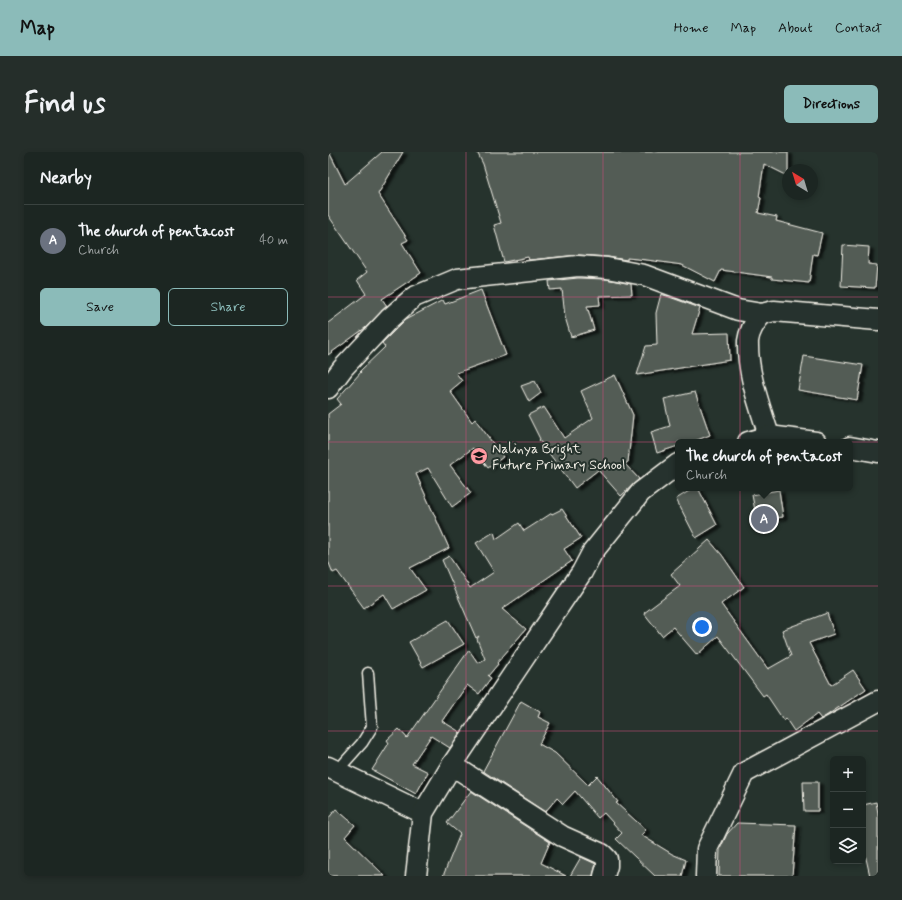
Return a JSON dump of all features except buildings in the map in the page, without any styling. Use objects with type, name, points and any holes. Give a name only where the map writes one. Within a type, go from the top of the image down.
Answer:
[{"type":"street","points":[[328,388],[344,368],[389,319],[414,297],[457,279],[578,266],[607,268],[644,275],[738,310],[762,314],[774,311],[878,320]]},
{"type":"street","points":[[762,314],[754,324],[748,341],[750,370],[769,436]]},
{"type":"street","points":[[758,439],[769,436],[792,439]]},
{"type":"street","points":[[853,448],[878,452]]},
{"type":"street","points":[[416,876],[423,813],[452,765],[582,572],[592,552],[641,492],[675,466]]},
{"type":"street","points":[[706,876],[707,849],[744,772],[878,701]]},
{"type":"street","points":[[452,765],[562,836],[602,854],[607,859],[607,866],[604,876]]},
{"type":"street","points":[[333,769],[423,813]]},
{"type":"lane","points":[[333,769],[362,743],[372,727],[368,673]]},
{"type":"place","name":"Nalinya Bright Future Primary School","points":[[479,456]]},
{"type":"place","name":"The church of pentacost","points":[[764,519]]}]
